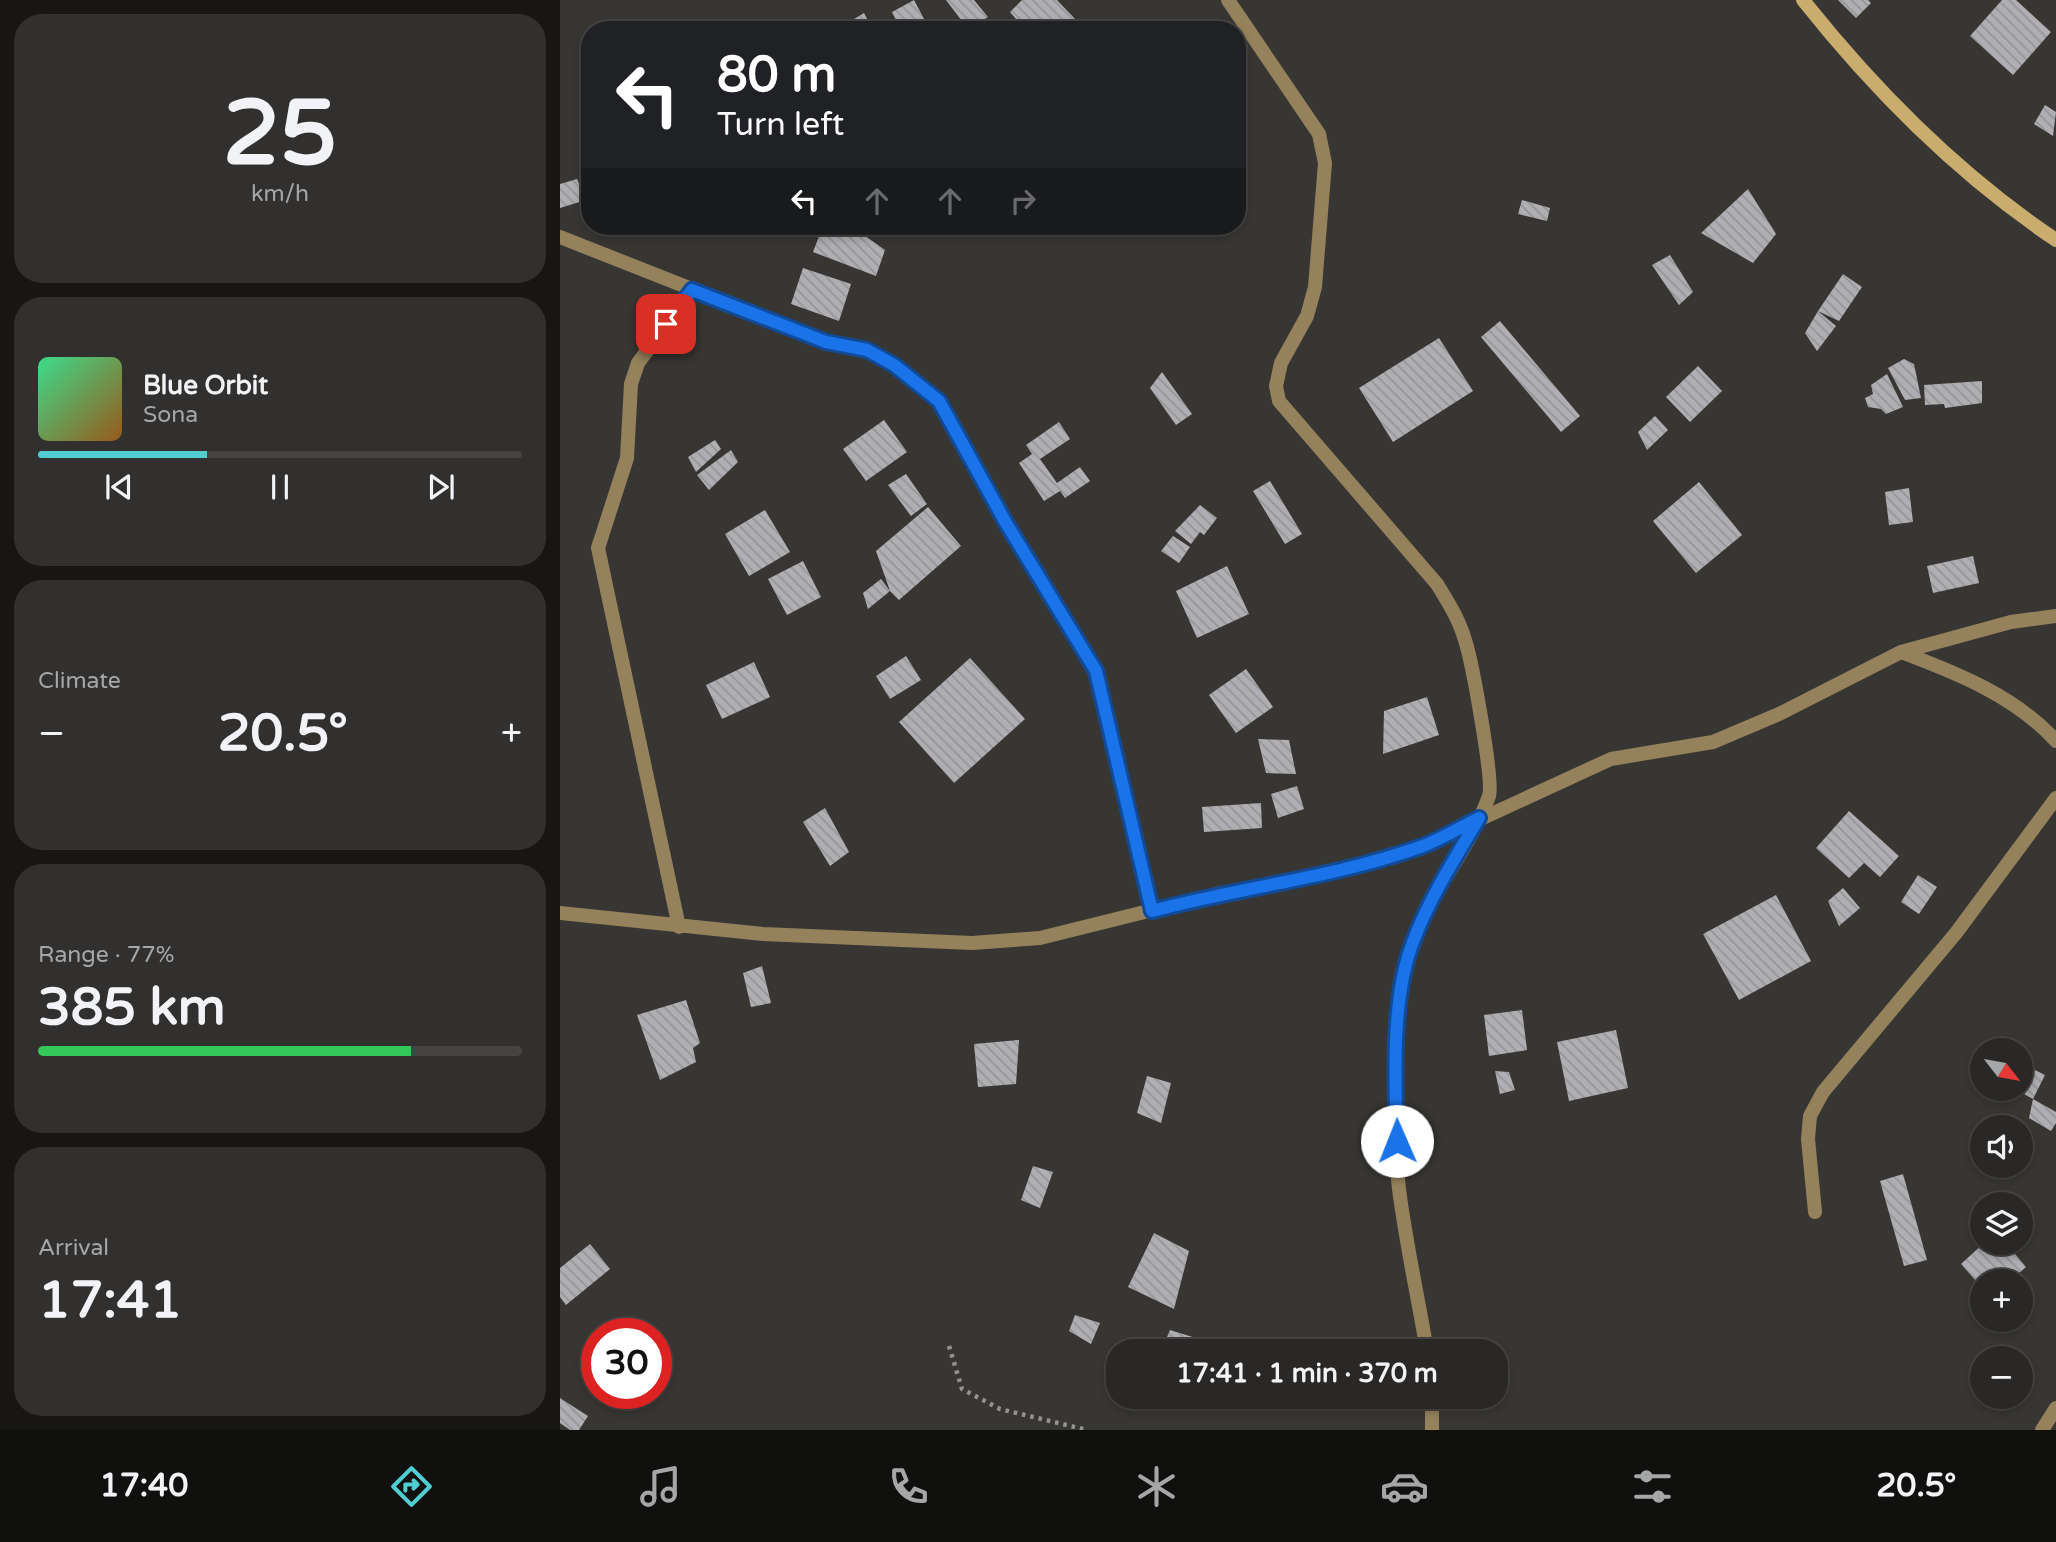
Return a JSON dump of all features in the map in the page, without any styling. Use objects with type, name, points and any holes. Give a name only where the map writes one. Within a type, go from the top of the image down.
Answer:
[{"type":"street","points":[[1228,0],[1242,21]]},
{"type":"street","points":[[1804,0],[1834,39],[1952,162],[2010,209],[2056,240]]},
{"type":"street","points":[[1246,27],[1319,134],[1325,163],[1315,287],[1307,316],[1281,363],[1276,386],[1279,401],[1437,584],[1454,611],[1466,641],[1490,786],[1479,818],[1436,892],[1412,943],[1405,970],[1398,1029],[1398,1186],[1425,1339]]},
{"type":"street","points":[[560,237],[826,342],[867,350],[894,365],[939,401],[1006,523],[1096,671],[1152,911]]},
{"type":"street","points":[[679,927],[598,548],[627,458],[631,384],[638,363],[692,290]]},
{"type":"street","points":[[560,913],[763,934],[972,943],[1040,939],[1217,894],[1317,876],[1422,846],[1611,759],[1713,742],[1779,714],[1901,652],[2011,622],[2056,616]]},
{"type":"street","points":[[1901,652],[1957,673],[2007,701],[2037,720],[2056,741]]},
{"type":"street","points":[[1815,1212],[1808,1139],[1810,1116],[1823,1092],[1956,933],[2056,798]]},
{"type":"street","points":[[2042,1430],[2056,1408]]},
{"type":"street","points":[[1432,1409],[1432,1430]]},
{"type":"path","points":[[949,1346],[962,1389],[1000,1409],[1087,1430]]},
{"type":"building","points":[[914,0],[925,21],[896,21],[892,12]]},
{"type":"building","points":[[946,0],[974,0],[988,17],[981,21],[962,21]]},
{"type":"building","points":[[1022,0],[1057,0],[1076,20],[1018,21],[1010,12]]},
{"type":"building","points":[[1838,0],[1868,0],[1871,3],[1856,18]]},
{"type":"building","points":[[2002,0],[2016,0],[2051,32],[2013,75],[1970,36]]},
{"type":"building","points":[[864,13],[868,21],[851,21]]},
{"type":"building","points":[[2045,105],[2056,112],[2053,136],[2034,124]]},
{"type":"building","points":[[577,179],[581,188],[581,202],[560,208],[560,184]]},
{"type":"building","points":[[1748,189],[1776,234],[1753,263],[1701,233]]},
{"type":"building","points":[[1522,200],[1550,208],[1547,221],[1518,214]]},
{"type":"building","points":[[820,235],[864,235],[885,250],[876,276],[813,252]]},
{"type":"building","points":[[1670,255],[1693,292],[1679,305],[1652,265]]},
{"type":"building","points":[[803,268],[851,284],[839,321],[791,304]]},
{"type":"building","points":[[1843,274],[1862,287],[1839,321],[1818,311]]},
{"type":"building","points":[[1818,311],[1836,326],[1817,351],[1805,333]]},
{"type":"building","points":[[1500,321],[1580,416],[1561,432],[1481,337]]},
{"type":"building","points":[[1439,338],[1473,391],[1393,442],[1359,388]]},
{"type":"building","points":[[1904,359],[1914,364],[1921,398],[1905,400],[1888,368]]},
{"type":"building","points":[[1698,366],[1722,391],[1690,422],[1666,397]]},
{"type":"building","points":[[1162,372],[1192,414],[1176,425],[1150,388]]},
{"type":"building","points":[[1887,374],[1903,407],[1886,414],[1881,409],[1868,407],[1865,398],[1873,394],[1871,385]]},
{"type":"building","points":[[1982,381],[1982,403],[1945,408],[1944,404],[1925,405],[1924,385]]},
{"type":"building","points":[[1655,416],[1668,430],[1647,450],[1638,432]]},
{"type":"building","points":[[884,420],[907,452],[866,481],[843,449]]},
{"type":"building","points":[[1059,422],[1070,439],[1040,459],[1057,483],[1080,467],[1090,481],[1065,498],[1060,491],[1044,501],[1019,463],[1032,454],[1026,445]]},
{"type":"building","points":[[715,440],[721,449],[696,472],[688,457]]},
{"type":"building","points":[[731,450],[738,462],[709,490],[697,475]]},
{"type":"building","points":[[906,474],[927,504],[911,516],[888,485]]},
{"type":"building","points":[[1270,481],[1302,534],[1285,544],[1253,491]]},
{"type":"building","points":[[1699,482],[1742,535],[1696,573],[1653,521]]},
{"type":"building","points":[[1909,488],[1913,522],[1889,525],[1885,492]]},
{"type":"building","points":[[1200,505],[1217,518],[1204,535],[1200,532],[1191,544],[1175,531]]},
{"type":"building","points":[[928,507],[961,546],[899,600],[890,591],[876,551]]},
{"type":"building","points":[[765,510],[790,552],[749,576],[725,534]]},
{"type":"building","points":[[1173,536],[1190,547],[1179,563],[1161,551]]},
{"type":"building","points":[[1973,556],[1979,583],[1933,593],[1927,566]]},
{"type":"building","points":[[803,561],[821,597],[787,615],[768,579]]},
{"type":"building","points":[[1227,566],[1249,614],[1197,638],[1176,591]]},
{"type":"building","points":[[881,579],[890,591],[868,609],[863,593]]},
{"type":"building","points":[[906,656],[921,680],[890,699],[876,676]]},
{"type":"building","points":[[970,658],[1025,719],[954,783],[899,722]]},
{"type":"building","points":[[754,662],[770,697],[722,719],[706,685]]},
{"type":"building","points":[[1246,669],[1273,707],[1236,733],[1209,695]]},
{"type":"building","points":[[1427,697],[1439,735],[1383,754],[1384,711]]},
{"type":"building","points":[[1258,739],[1289,740],[1296,774],[1266,773]]},
{"type":"building","points":[[1297,786],[1304,809],[1278,818],[1271,794]]},
{"type":"building","points":[[1261,803],[1262,828],[1204,832],[1202,807]]},
{"type":"building","points":[[825,808],[849,852],[830,866],[803,822]]},
{"type":"building","points":[[1849,811],[1899,856],[1880,877],[1864,863],[1849,878],[1816,848]]},
{"type":"building","points":[[1918,875],[1937,887],[1919,914],[1901,902]]},
{"type":"building","points":[[1843,888],[1860,908],[1839,926],[1828,901]]},
{"type":"building","points":[[1776,895],[1811,961],[1739,1000],[1703,934]]},
{"type":"building","points":[[762,966],[771,1003],[751,1007],[743,973]]},
{"type":"building","points":[[686,1000],[700,1043],[693,1048],[696,1062],[660,1080],[637,1015]]},
{"type":"building","points":[[1522,1010],[1527,1050],[1489,1056],[1484,1015]]},
{"type":"building","points":[[1616,1030],[1628,1088],[1569,1101],[1557,1042]]},
{"type":"building","points":[[1019,1040],[1016,1084],[978,1087],[974,1044]]},
{"type":"building","points":[[2034,1070],[2045,1075],[2034,1097]]},
{"type":"building","points":[[1495,1071],[1509,1072],[1515,1090],[1500,1094]]},
{"type":"building","points":[[1147,1076],[1171,1083],[1161,1123],[1137,1113]]},
{"type":"building","points":[[2034,1100],[2056,1112],[2056,1123],[2051,1131],[2033,1120],[2033,1115],[2030,1115]]},
{"type":"building","points":[[1033,1166],[1053,1172],[1040,1208],[1021,1200]]},
{"type":"building","points":[[1903,1174],[1927,1260],[1904,1266],[1880,1181]]},
{"type":"building","points":[[1154,1233],[1189,1251],[1174,1309],[1128,1287]]},
{"type":"building","points":[[590,1244],[610,1269],[566,1305],[560,1297],[560,1268]]},
{"type":"building","points":[[1971,1255],[2016,1255],[2026,1267],[1970,1269],[1970,1274],[1961,1264]]},
{"type":"building","points":[[1075,1315],[1100,1323],[1091,1344],[1069,1331]]},
{"type":"building","points":[[1170,1330],[1199,1339],[1166,1339]]},
{"type":"building","points":[[560,1398],[588,1416],[579,1430],[570,1430],[560,1423]]},
{"type":"route","points":[[666,324],[692,290],[826,342],[867,350],[894,365],[939,401],[1006,523],[1096,671],[1152,911],[1217,894],[1317,876],[1422,846],[1479,818],[1436,892],[1412,943],[1405,970],[1398,1029],[1397,1141]]}]
